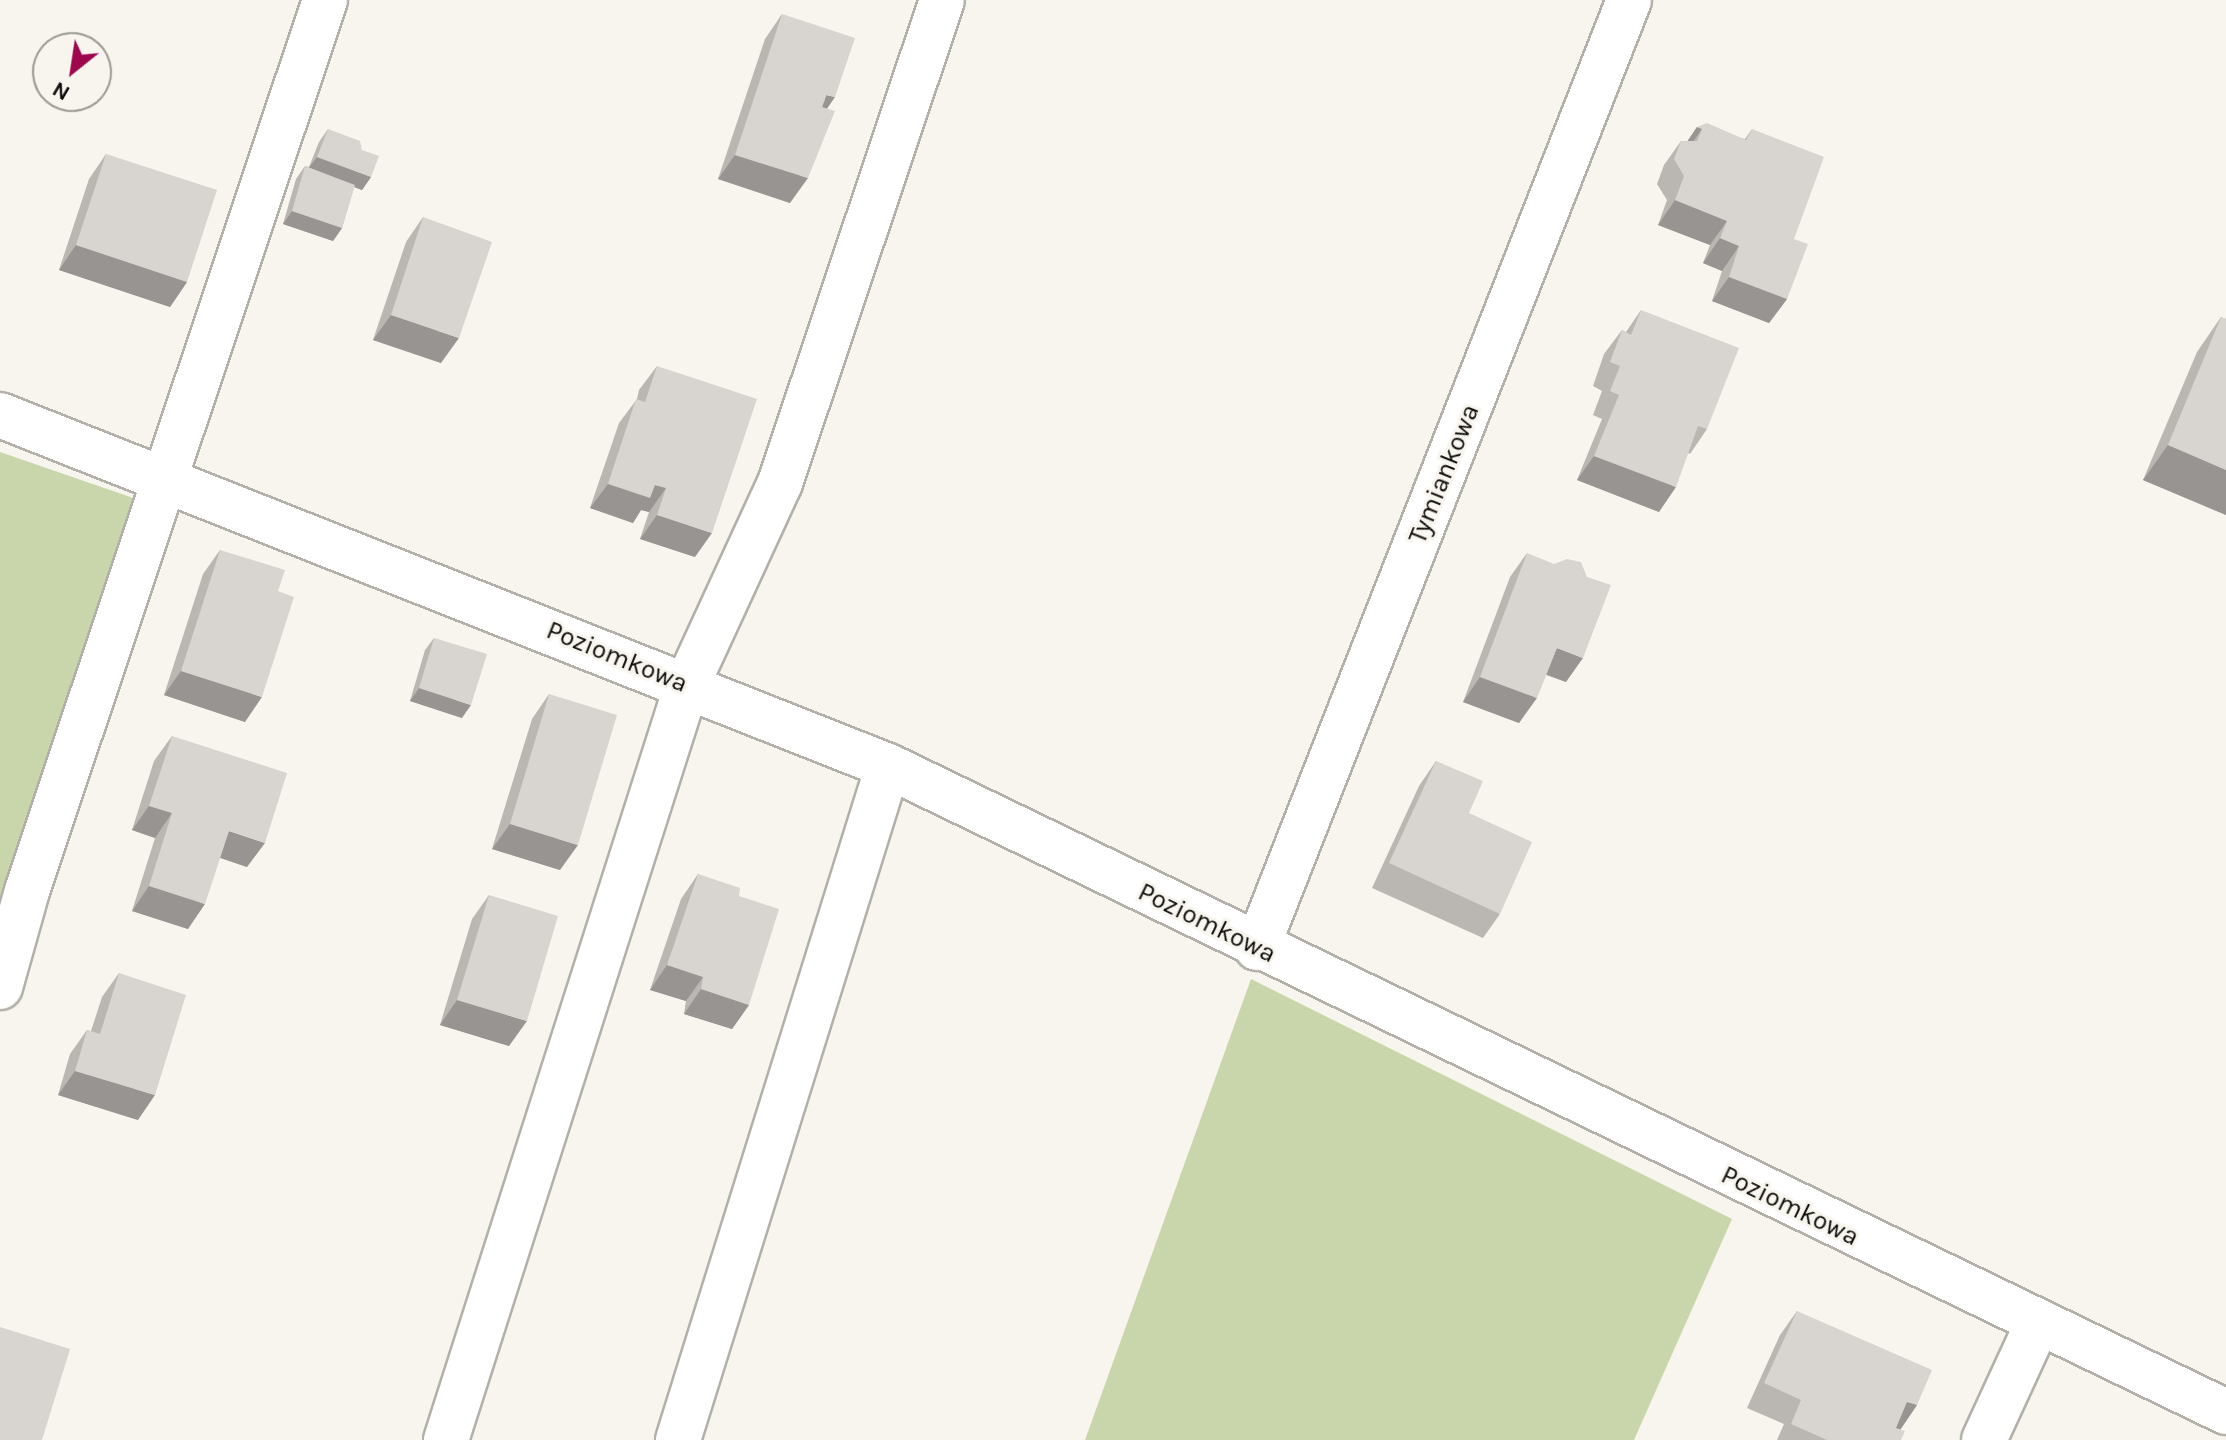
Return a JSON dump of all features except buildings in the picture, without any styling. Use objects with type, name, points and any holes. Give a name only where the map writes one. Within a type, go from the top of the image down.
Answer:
[{"type":"street","points":[[0,987],[27,891],[169,479],[325,0]]},
{"type":"street","points":[[446,1440],[687,685],[780,483],[942,0]]},
{"type":"street","name":"Tymiankowa","points":[[1257,948],[1629,0]]},
{"type":"street","name":"Poziomkowa","points":[[0,415],[169,479],[888,766],[2037,1325],[2226,1412]]},
{"type":"street","points":[[678,1440],[888,766]]},
{"type":"street","points":[[1984,1440],[2037,1325]]},
{"type":"green space","points":[[0,452],[139,500],[0,901]]},
{"type":"green space","points":[[1251,979],[1732,1219],[1634,1440],[1085,1440]]}]
